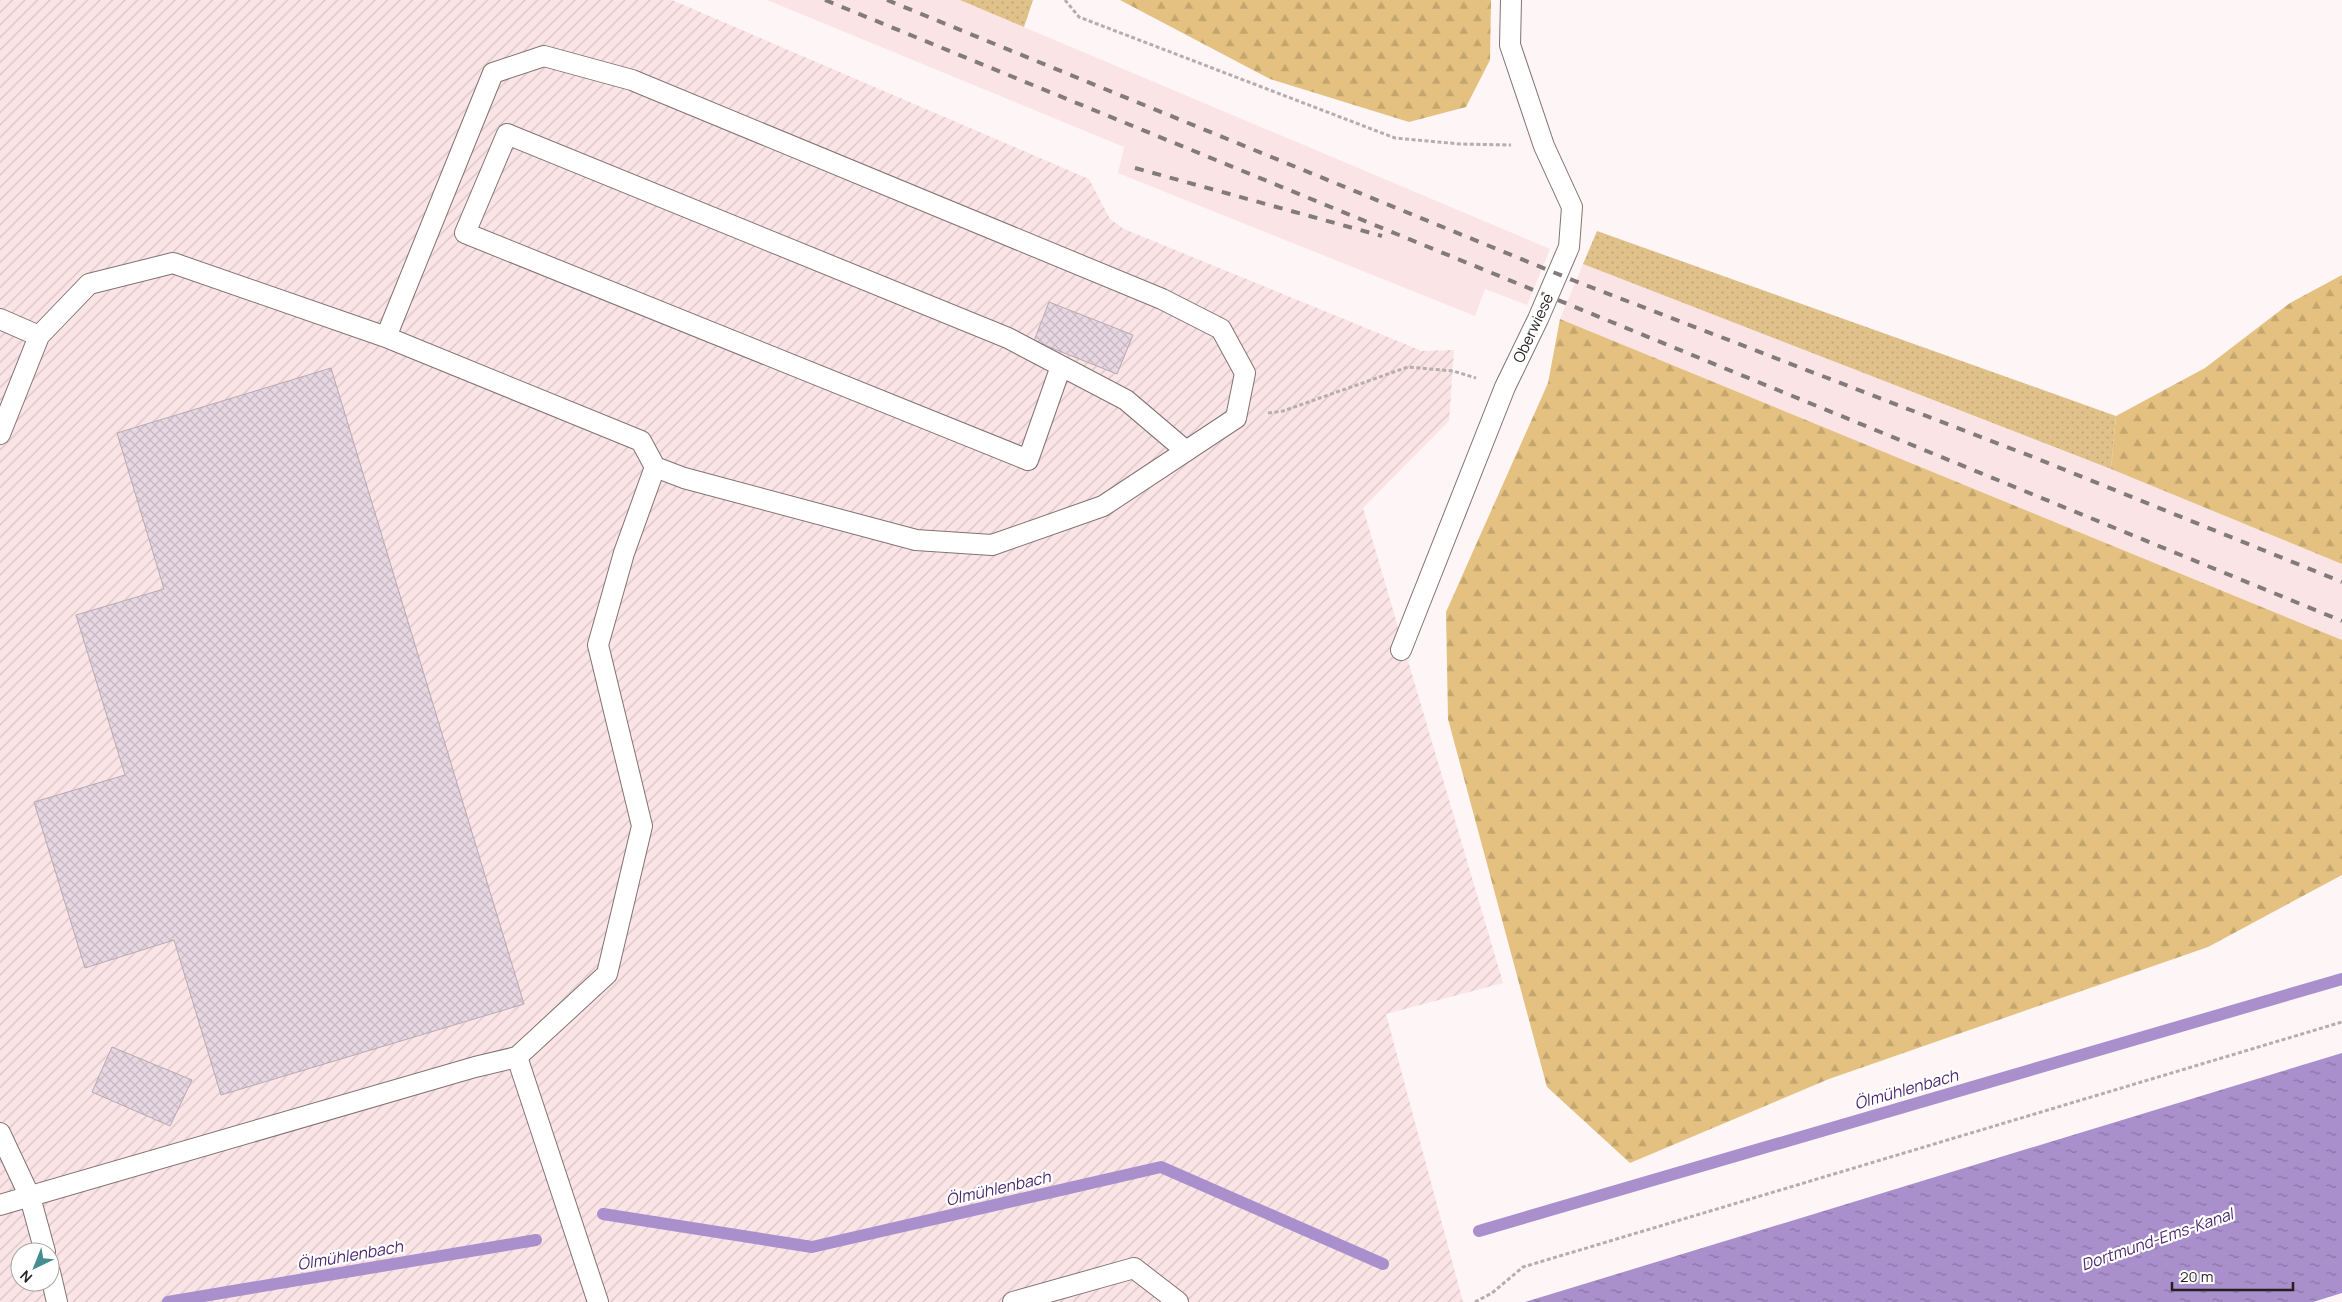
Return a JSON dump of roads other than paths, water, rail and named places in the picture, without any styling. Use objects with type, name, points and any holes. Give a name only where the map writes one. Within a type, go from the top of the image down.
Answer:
[{"type":"lane","name":"Oberwiese","points":[[1401,650],[1505,387],[1538,319],[1569,247],[1572,207],[1544,146],[1510,45],[1511,0]]},
{"type":"lane","points":[[0,434],[39,336],[89,284],[173,263],[386,337],[641,441],[655,467],[684,478],[916,540],[992,545],[1103,506],[1236,418],[1245,373],[1221,329],[1162,299],[632,80],[544,56],[494,73],[386,337]]},
{"type":"lane","points":[[1061,366],[1028,460],[465,232],[506,134],[1008,338],[1126,400],[1186,451]]},
{"type":"lane","points":[[0,319],[39,336]]},
{"type":"lane","points":[[0,1205],[475,1067],[517,1057],[606,974],[642,826],[598,645],[624,553],[655,467]]},
{"type":"lane","points":[[517,1057],[598,1302]]},
{"type":"lane","points":[[0,1133],[30,1197],[42,1242]]},
{"type":"lane","points":[[1013,1302],[1134,1268],[1178,1302]]},
{"type":"water","name":"Dortmund-Ems-Kanal","points":[[2342,1053],[2342,1293],[2313,1302],[1525,1302]]},
{"type":"waterway","name":"Ölmühlenbach","points":[[1479,1231],[2342,979]]},
{"type":"waterway","name":"Ölmühlenbach","points":[[603,1214],[812,1247],[1161,1167],[1383,1264]]},
{"type":"waterway","name":"Ölmühlenbach","points":[[168,1302],[536,1240]]},
{"type":"railway","points":[[825,0],[2342,621]]},
{"type":"railway","points":[[887,0],[1575,281],[2033,457],[2342,582]]},
{"type":"railway","points":[[1135,168],[1382,236]]}]
